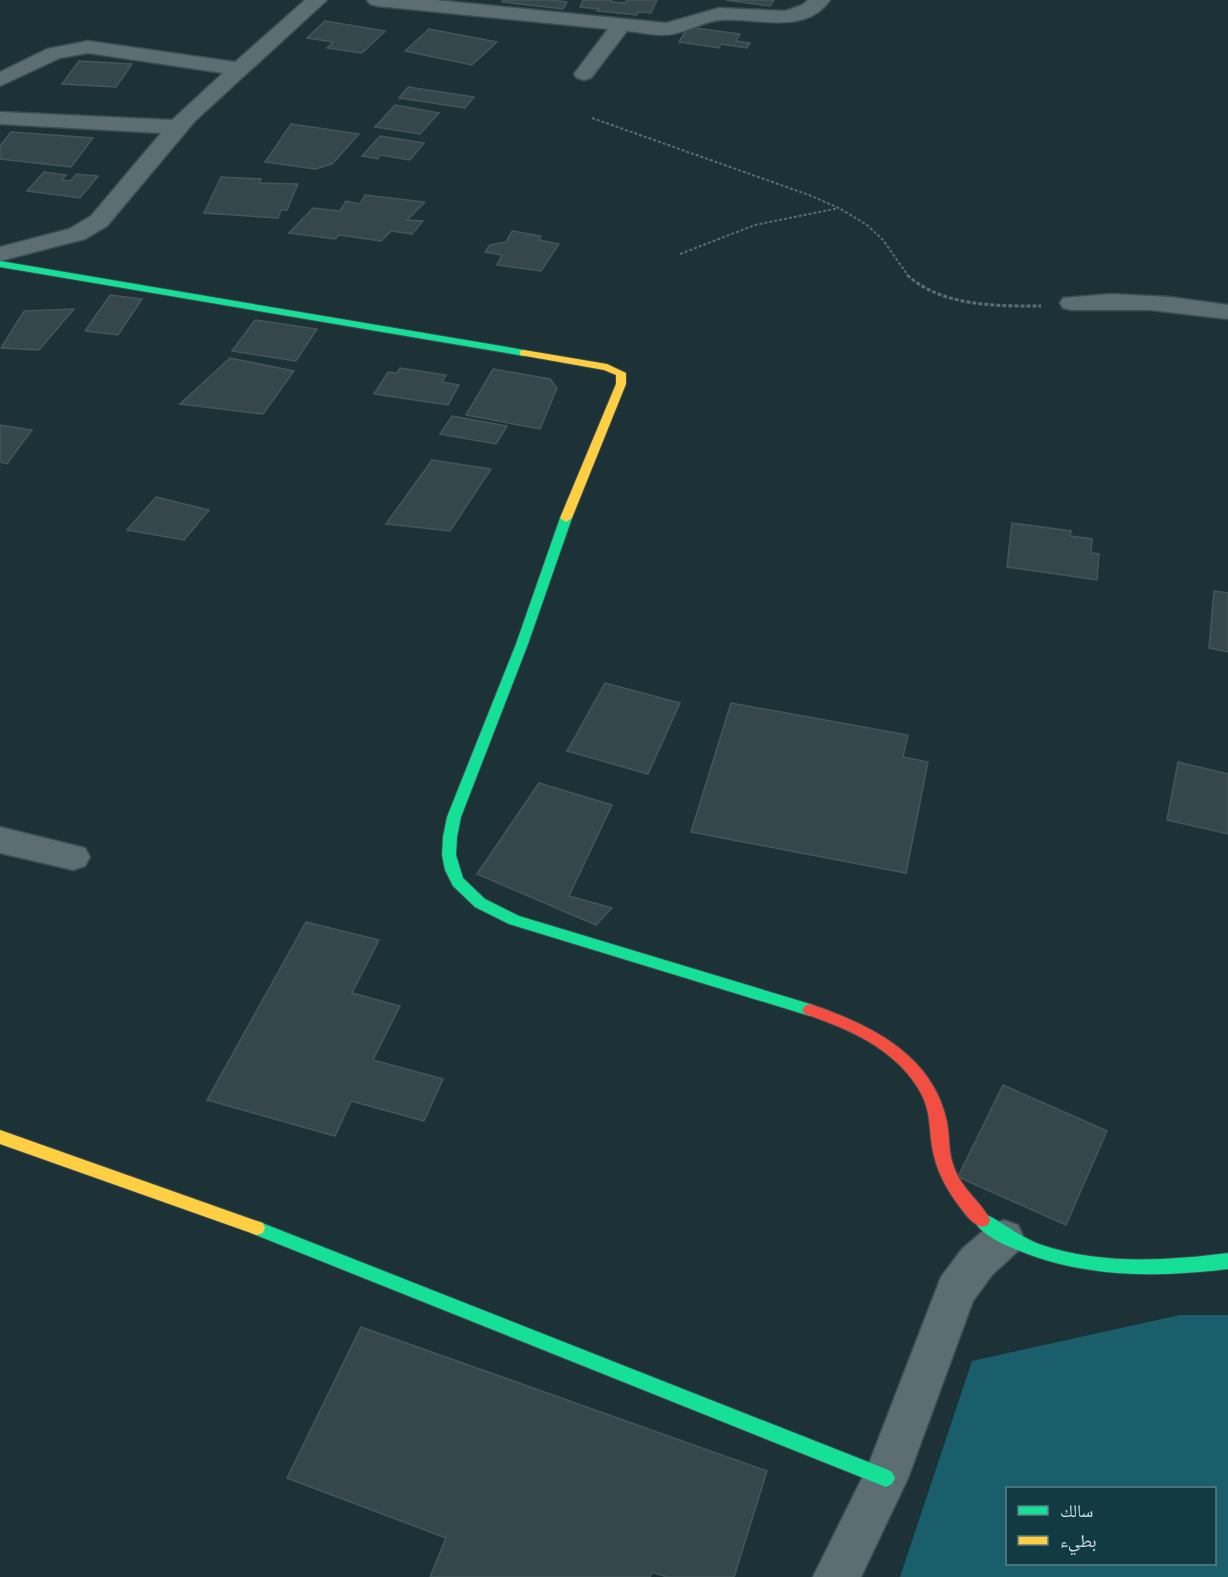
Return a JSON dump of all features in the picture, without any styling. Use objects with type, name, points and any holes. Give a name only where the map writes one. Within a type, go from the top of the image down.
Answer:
[{"type":"street","points":[[0,254],[62,239],[89,229],[99,221],[177,127],[238,69],[317,0]]},
{"type":"street","points":[[377,0],[654,29],[677,28],[721,13],[781,17],[805,12],[820,0]]},
{"type":"street","points":[[584,74],[621,25]]},
{"type":"street","points":[[0,80],[54,54],[88,47],[238,69]]},
{"type":"street","points":[[0,118],[177,127]]},
{"type":"street","points":[[0,264],[616,369],[621,374],[621,384],[570,508],[522,644],[454,817],[448,837],[447,858],[455,877],[469,895],[489,910],[514,920],[831,1016],[868,1032],[902,1055],[926,1085],[939,1119],[941,1151],[952,1182],[974,1212],[1005,1238],[1045,1254],[1104,1264],[1162,1267],[1228,1261]]},
{"type":"street","points":[[1072,303],[1157,302],[1228,312]]},
{"type":"street","points":[[0,840],[74,856]]},
{"type":"street","points":[[0,1137],[284,1238],[886,1478]]},
{"type":"street","points":[[836,1577],[886,1478],[956,1291],[977,1262],[1005,1238]]},
{"type":"path","points":[[592,118],[840,208],[880,238],[893,254],[902,271],[913,281],[929,290],[948,296],[998,304],[1031,306],[1072,303]]},
{"type":"path","points":[[680,254],[755,225],[840,208]]},
{"type":"shaded area","points":[[1180,1315],[1228,1315],[1228,1577],[900,1577],[972,1361]]},
{"type":"building","points":[[503,0],[567,2],[563,9],[502,2]]},
{"type":"building","points":[[583,0],[612,0],[611,2],[625,3],[627,0],[657,0],[651,13],[638,12],[637,15],[580,7]]},
{"type":"building","points":[[726,0],[774,0],[770,6]]},
{"type":"building","points":[[325,21],[385,31],[362,53],[327,48],[333,42],[307,38]]},
{"type":"building","points":[[688,27],[740,34],[736,41],[750,43],[747,48],[721,44],[719,48],[679,42]]},
{"type":"building","points":[[429,29],[497,42],[472,65],[405,51]]},
{"type":"building","points":[[79,61],[132,64],[116,87],[62,84]]},
{"type":"building","points":[[408,87],[474,97],[465,108],[399,98]]},
{"type":"building","points":[[395,105],[439,113],[420,134],[375,127]]},
{"type":"building","points":[[291,124],[359,134],[332,164],[315,169],[265,162]]},
{"type":"building","points":[[11,132],[93,138],[71,167],[0,159],[0,146]]},
{"type":"building","points":[[380,136],[424,143],[410,160],[380,155],[378,159],[362,156]]},
{"type":"building","points":[[44,172],[66,175],[62,180],[70,181],[77,174],[98,176],[80,198],[27,191]]},
{"type":"building","points":[[221,177],[261,179],[259,183],[298,184],[287,210],[281,210],[278,218],[204,213]]},
{"type":"building","points":[[365,195],[425,202],[407,220],[423,221],[412,234],[391,231],[381,241],[339,235],[335,239],[289,233],[313,208],[340,211],[346,201],[360,204]]},
{"type":"building","points":[[512,231],[541,236],[539,240],[559,244],[541,271],[497,265],[502,255],[485,252],[490,245],[506,242]]},
{"type":"building","points":[[110,295],[142,299],[118,335],[85,331]]},
{"type":"building","points":[[74,309],[39,350],[1,348],[24,311]]},
{"type":"building","points":[[255,320],[317,329],[296,361],[232,351]]},
{"type":"building","points":[[230,358],[294,371],[263,414],[180,404]]},
{"type":"building","points":[[400,368],[446,375],[442,382],[459,385],[448,405],[374,394],[388,372],[397,373]]},
{"type":"building","points":[[493,369],[550,379],[557,388],[540,429],[466,415]]},
{"type":"building","points":[[452,416],[507,426],[496,444],[440,434]]},
{"type":"building","points":[[0,425],[32,430],[7,464],[0,462]]},
{"type":"building","points":[[432,460],[491,469],[450,531],[386,524]]},
{"type":"building","points":[[156,497],[209,510],[184,540],[127,530]]},
{"type":"building","points":[[1012,523],[1071,531],[1070,536],[1092,539],[1091,553],[1099,554],[1097,580],[1007,567]]},
{"type":"building","points":[[1214,591],[1228,593],[1228,652],[1209,648]]},
{"type":"building","points":[[605,683],[680,703],[648,774],[567,751]]},
{"type":"building","points":[[731,703],[908,735],[903,757],[928,762],[906,873],[691,832]]},
{"type":"building","points":[[1178,762],[1228,774],[1228,834],[1167,820]]},
{"type":"building","points":[[539,783],[612,805],[569,896],[612,908],[596,925],[477,874]]},
{"type":"building","points":[[306,922],[379,940],[352,993],[400,1006],[373,1060],[443,1079],[424,1121],[351,1101],[335,1136],[207,1100]]},
{"type":"building","points":[[1003,1085],[1107,1131],[1066,1225],[958,1177]]},
{"type":"building","points":[[361,1327],[767,1471],[734,1577],[667,1577],[652,1572],[650,1577],[430,1577],[446,1538],[287,1478]]},
{"type":"traffic: fast","points":[[0,264],[524,353]]},
{"type":"traffic: fast","points":[[566,518],[522,644],[454,817],[449,855],[452,870],[458,882],[480,903],[514,920],[810,1010]]},
{"type":"traffic: fast","points":[[982,1220],[1007,1237],[1035,1250],[1099,1265],[1166,1267],[1228,1261]]},
{"type":"traffic: fast","points":[[257,1228],[886,1478]]},
{"type":"traffic: slow","points":[[524,353],[607,367],[621,373],[621,384],[566,518]]},
{"type":"traffic: slow","points":[[0,1137],[257,1228]]},
{"type":"traffic: jam","points":[[810,1010],[872,1036],[907,1063],[921,1080],[932,1100],[939,1122],[945,1167],[967,1204],[982,1220]]}]
